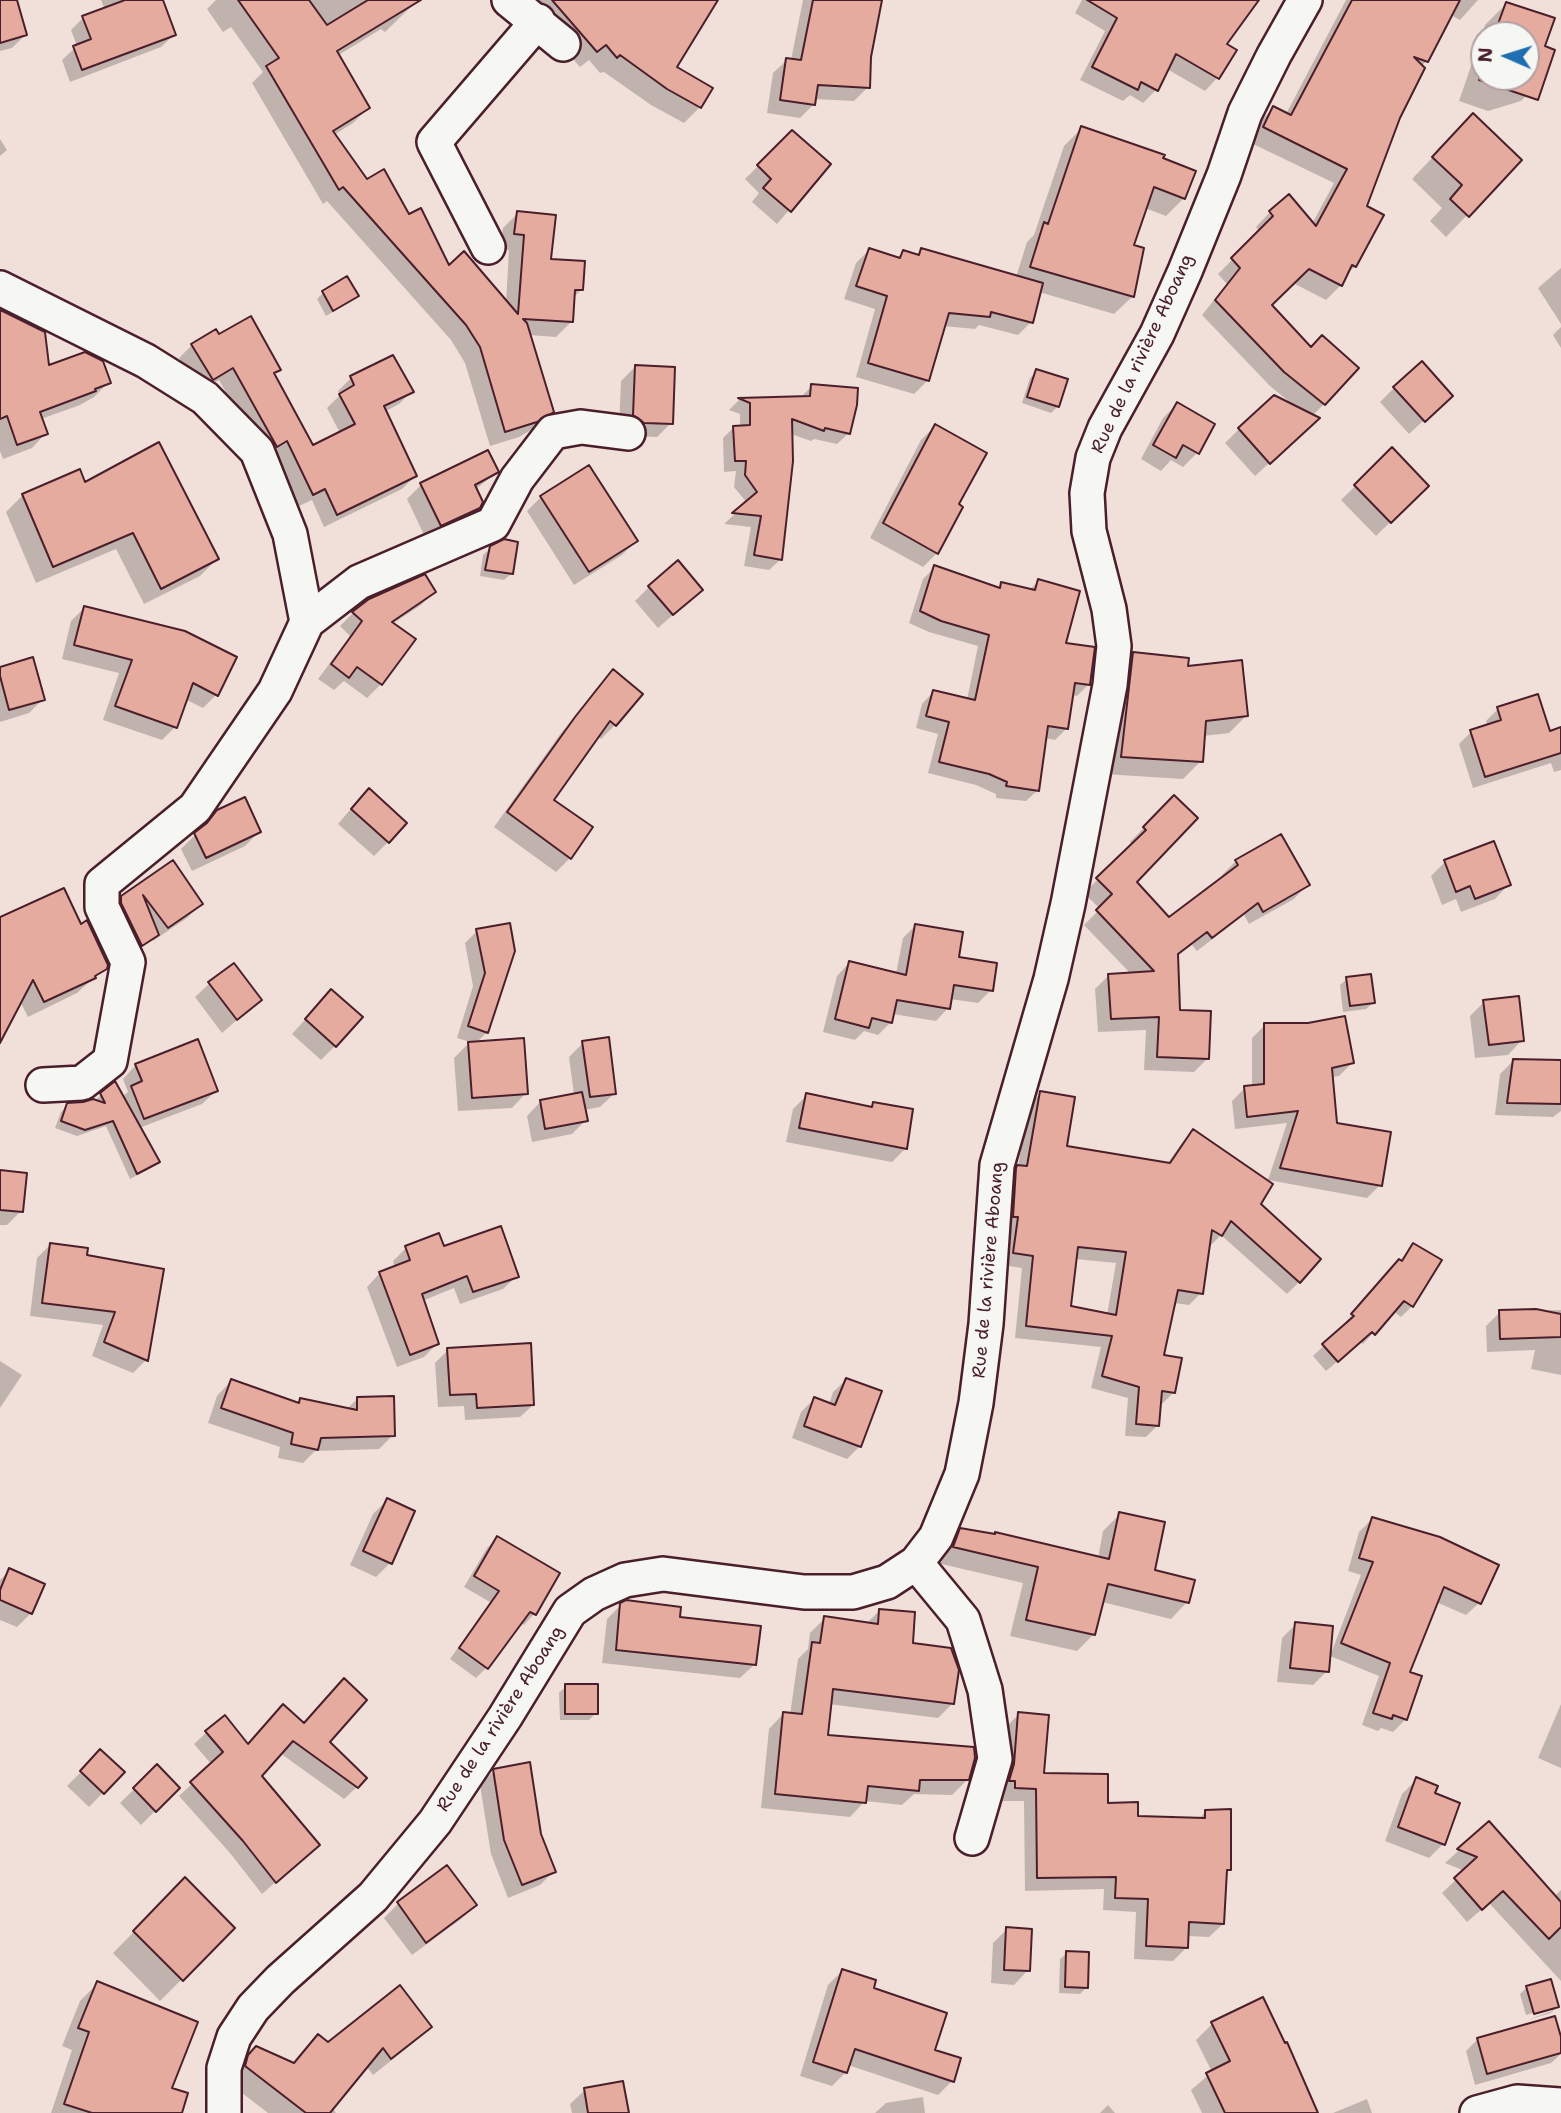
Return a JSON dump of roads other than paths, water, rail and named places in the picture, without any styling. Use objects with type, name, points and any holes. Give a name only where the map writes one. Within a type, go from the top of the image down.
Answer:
[{"type":"street","points":[[509,0],[563,44]]},
{"type":"street","name":"Rue de la rivière Aboang","points":[[224,2113],[224,2068],[234,2037],[253,2008],[280,1980],[373,1897],[426,1832],[505,1717],[570,1611],[594,1594],[625,1580],[663,1574],[804,1592],[853,1592],[887,1582],[916,1563],[936,1537],[962,1474],[976,1403],[986,1324],[997,1165],[1051,979],[1110,685],[1114,646],[1109,609],[1089,531],[1087,493],[1093,458],[1105,428],[1157,334],[1224,176],[1245,113],[1306,0]]},
{"type":"street","points":[[488,247],[434,142],[538,21]]},
{"type":"street","points":[[0,288],[146,361],[193,390],[205,398],[257,451],[290,534],[307,622]]},
{"type":"street","points":[[43,1085],[82,1083],[110,1061],[128,962],[102,907],[102,884],[195,808],[275,691],[307,622],[359,582],[493,524],[517,479],[553,432],[581,427],[628,433]]},
{"type":"street","points":[[916,1563],[963,1620],[985,1690],[995,1759],[972,1838]]},
{"type":"street","points":[[1477,2113],[1517,2102],[1561,2105]]}]
